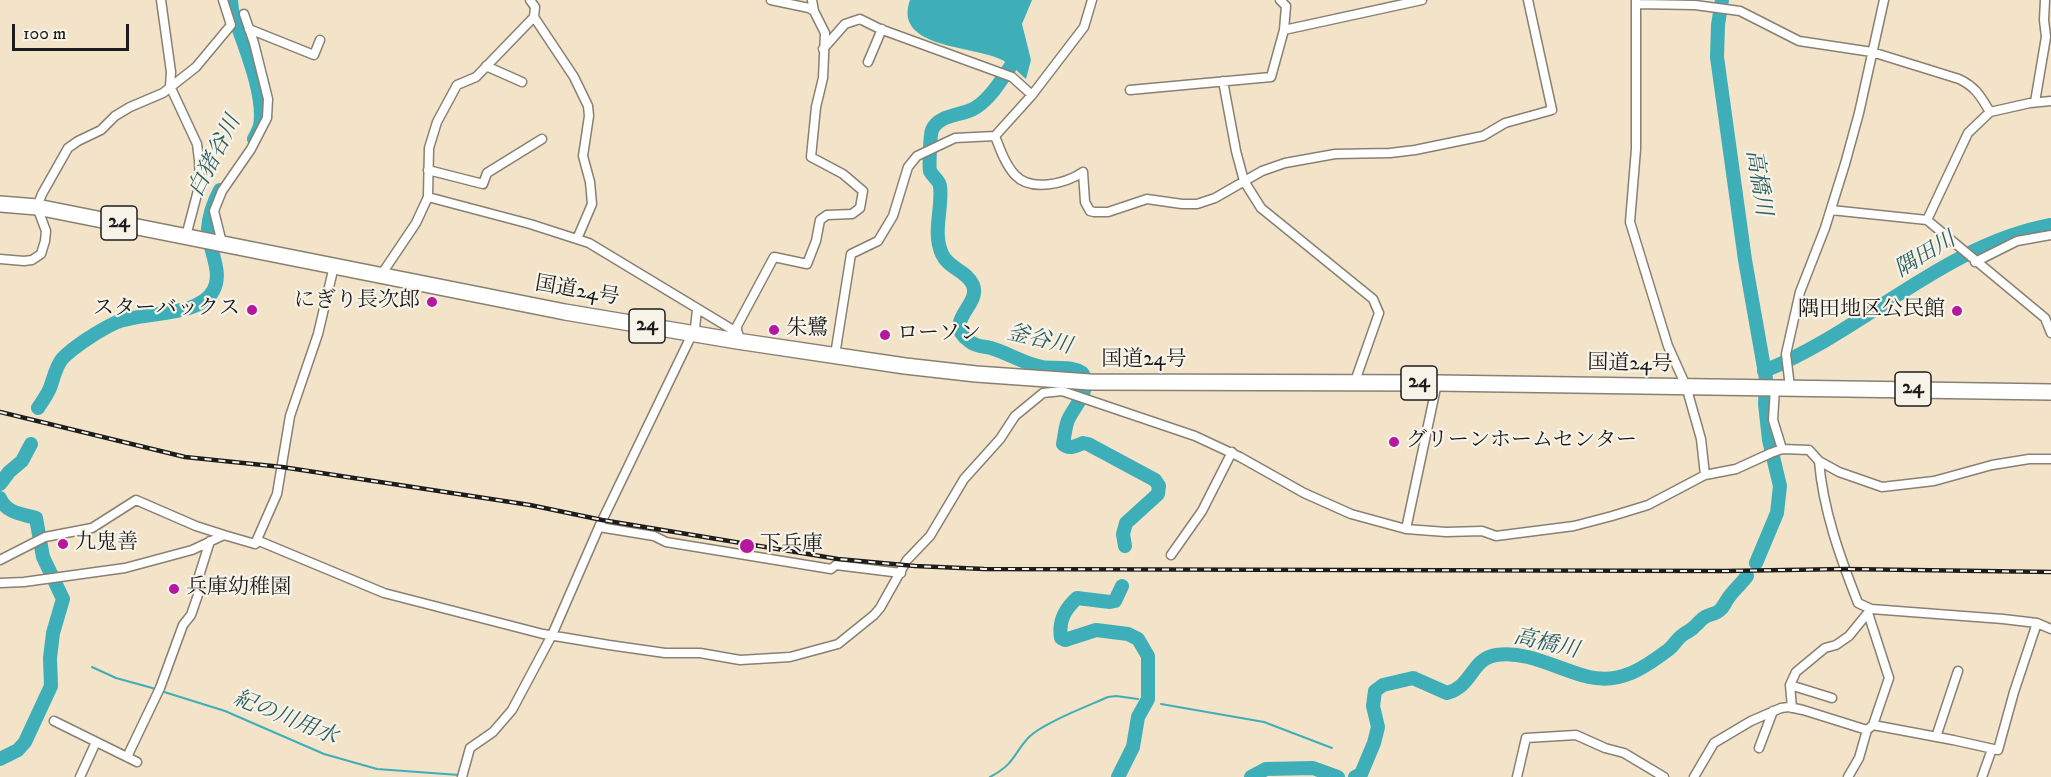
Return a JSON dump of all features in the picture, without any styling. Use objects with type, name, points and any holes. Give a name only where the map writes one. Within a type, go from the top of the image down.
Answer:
[{"type":"highway","name":"国道24号","points":[[0,204],[37,207],[565,312],[692,333],[737,337],[835,355],[952,371],[1083,381],[1437,383],[2051,392]]},
{"type":"street","points":[[161,0],[171,72],[170,86],[196,144],[199,160],[200,183],[193,238]]},
{"type":"street","points":[[223,0],[235,20]]},
{"type":"street","points":[[381,275],[416,223],[428,197],[429,148],[437,122],[457,86],[476,77],[534,17],[535,7],[530,0]]},
{"type":"street","points":[[771,0],[814,11]]},
{"type":"street","points":[[737,337],[737,326],[774,257],[807,264],[816,241],[820,220],[827,215],[852,214],[860,208],[863,190],[849,178],[811,157],[816,107],[823,78],[825,33],[814,11],[812,0]]},
{"type":"street","points":[[835,355],[851,254],[878,241],[893,216],[908,167],[917,156],[955,138],[994,136],[1032,94],[1084,27],[1092,0]]},
{"type":"street","points":[[1130,90],[1271,77],[1284,30],[1286,6],[1280,0]]},
{"type":"street","points":[[1284,30],[1422,0]]},
{"type":"street","points":[[994,136],[1016,177],[1034,184],[1054,184],[1083,172],[1085,202],[1090,211],[1094,212],[1107,212],[1147,199],[1197,204],[1215,198],[1244,180],[1278,165],[1310,157],[1406,151],[1483,136],[1505,123],[1552,110],[1528,0]]},
{"type":"street","points":[[1782,449],[1773,420],[1789,371],[1786,354],[1800,292],[1831,210],[1859,113],[1884,0]]},
{"type":"street","points":[[2035,102],[2046,38],[2045,0]]},
{"type":"street","points":[[1705,475],[1701,439],[1686,387],[1668,346],[1630,222],[1636,149],[1636,2],[1740,11],[1799,41],[1872,52],[1959,79],[1972,85],[1990,112]]},
{"type":"street","points":[[0,259],[24,261],[41,255],[46,231],[37,207],[68,148],[100,130],[115,116],[130,107],[152,99],[196,67],[235,20],[244,14],[268,99],[267,118],[251,149],[222,191],[214,211],[222,243]]},
{"type":"street","points":[[534,17],[574,77],[588,106],[583,156],[590,182],[592,204],[578,239]]},
{"type":"street","points":[[823,49],[845,24],[860,19],[1012,77],[1032,94]]},
{"type":"street","points":[[249,29],[314,55],[320,40]]},
{"type":"street","points":[[868,62],[882,29]]},
{"type":"street","points":[[486,66],[522,82]]},
{"type":"street","points":[[1223,81],[1236,151],[1244,180],[1261,208],[1373,299],[1379,313],[1354,384]]},
{"type":"street","points":[[1927,220],[1968,133],[1990,112],[2035,102],[2051,101]]},
{"type":"street","points":[[428,170],[483,184],[487,173],[542,139]]},
{"type":"street","points":[[428,197],[530,224],[589,243],[737,337]]},
{"type":"street","points":[[1831,210],[1927,220],[2046,318],[2051,333]]},
{"type":"street","points":[[1973,260],[2017,242],[2051,235]]},
{"type":"street","points":[[255,544],[277,494],[290,416],[318,334],[334,266]]},
{"type":"street","points":[[462,775],[470,748],[493,732],[512,710],[552,634],[599,527],[695,328],[697,310]]},
{"type":"street","points":[[1406,529],[1437,383]]},
{"type":"street","points":[[0,560],[39,540],[92,528],[136,500],[196,526],[255,544],[259,541],[384,593],[552,634],[609,645],[665,653],[700,653],[740,660],[790,657],[838,644],[855,632],[880,608],[907,560],[930,536],[964,479],[1000,439],[1015,416],[1043,393],[1062,391],[1195,436],[1232,452],[1334,508],[1351,514],[1406,529],[1446,532],[1482,531],[1496,536],[1574,526],[1648,505],[1705,475],[1736,469],[1782,449],[1809,450],[1819,461],[1839,472],[1882,487],[1934,481],[1992,465],[2029,459],[2051,459]]},
{"type":"street","points":[[1171,555],[1202,511],[1232,452]]},
{"type":"street","points":[[1819,461],[1821,490],[1858,603],[1870,611],[2003,619],[2037,623],[2051,629]]},
{"type":"street","points":[[599,527],[654,536],[666,542],[831,569],[836,565],[901,573]]},
{"type":"street","points":[[0,583],[24,582],[125,568],[176,555],[224,535]]},
{"type":"street","points":[[127,757],[159,690],[183,625],[190,615],[200,589],[199,576],[210,541]]},
{"type":"street","points":[[1792,708],[1790,685],[1796,672],[1825,648],[1836,645],[1849,636],[1870,611]]},
{"type":"street","points":[[1848,777],[1859,758],[1889,678],[1870,611]]},
{"type":"street","points":[[1694,777],[1714,743],[1751,721],[1781,708],[1792,708],[1870,728],[1936,737],[1998,750],[2037,623]]},
{"type":"street","points":[[1936,737],[1958,670]]},
{"type":"street","points":[[1790,685],[1832,698]]},
{"type":"street","points":[[1759,748],[1773,711]]},
{"type":"street","points":[[54,721],[137,762]]},
{"type":"street","points":[[1517,777],[1526,738],[1573,734],[1605,748],[1624,753],[1664,777]]},
{"type":"street","points":[[80,777],[96,742]]},
{"type":"street","points":[[1982,777],[1992,749]]},
{"type":"water","points":[[910,0],[1032,0],[1022,24],[1031,60],[1026,79],[1004,61],[925,37],[913,28],[908,16]]},
{"type":"waterway","name":"白猪谷川","points":[[231,0],[232,10],[260,99],[260,126],[254,139]]},
{"type":"waterway","name":"高橋川","points":[[1722,0],[1718,25],[1717,57],[1745,260],[1766,379],[1765,404],[1769,440],[1780,486],[1777,513],[1756,563]]},
{"type":"waterway","name":"釜谷川","points":[[1017,51],[1018,55],[1004,76],[982,103],[970,111],[940,121],[932,130],[930,171],[940,186],[941,194],[939,246],[945,259],[966,276],[973,285],[972,300],[959,327],[962,334],[974,344],[997,350],[1029,363],[1042,367],[1072,369],[1082,373],[1085,388],[1068,421],[1063,444],[1070,447],[1083,443],[1088,444],[1155,480],[1159,486],[1158,494],[1126,523],[1123,534],[1125,546]]},
{"type":"waterway","name":"白猪谷川","points":[[38,408],[49,391],[60,362],[87,339],[126,319],[182,310],[206,300],[216,284],[216,268],[208,229],[209,218],[220,190]]},
{"type":"waterway","name":"隅田川","points":[[1764,371],[1836,334],[1939,269],[2012,235],[2051,225]]},
{"type":"waterway","name":"白猪谷川","points":[[0,484],[22,461],[31,444]]},
{"type":"waterway","name":"白猪谷川","points":[[0,498],[10,510],[36,518],[43,557],[63,599],[53,633],[50,658],[51,686],[25,742],[18,750],[0,759]]},
{"type":"waterway","name":"高橋川","points":[[1355,777],[1361,774],[1374,743],[1378,727],[1373,706],[1375,691],[1383,685],[1413,678],[1447,693],[1462,685],[1476,667],[1488,657],[1508,654],[1532,658],[1589,677],[1601,679],[1622,676],[1650,663],[1704,618],[1719,611],[1747,576]]},
{"type":"waterway","name":"釜谷川","points":[[1118,777],[1133,747],[1138,717],[1148,699],[1148,656],[1138,639],[1128,634],[1096,630],[1065,640],[1061,638],[1060,632],[1063,616],[1077,598],[1115,601],[1122,586]]},
{"type":"waterway","name":"紀の川用水","points":[[92,667],[116,678],[156,689]]},
{"type":"waterway","name":"紀の川用水","points":[[161,691],[225,711],[324,754],[377,769],[459,775]]},
{"type":"waterway","name":"紀の川用水","points":[[990,777],[1009,763],[1029,737],[1055,721],[1108,697],[1138,699]]},
{"type":"waterway","name":"紀の川用水","points":[[1161,704],[1264,722],[1332,748]]},
{"type":"waterway","name":"高橋川","points":[[1251,777],[1266,769],[1313,768],[1338,777]]},
{"type":"railway","points":[[0,412],[185,457],[282,467],[530,505],[602,520],[838,559],[915,566],[984,569],[1725,571],[1845,569],[2051,572]]},
{"type":"place","name":"にぎり長次郎","points":[[432,302]]},
{"type":"place","name":"スターバックス","points":[[252,310]]},
{"type":"place","name":"隅田地区公民館","points":[[1957,311]]},
{"type":"place","name":"朱鷺","points":[[774,330]]},
{"type":"place","name":"ローソン","points":[[885,335]]},
{"type":"place","name":"グリーンホームセンター","points":[[1394,442]]},
{"type":"place","name":"九鬼善","points":[[63,544]]},
{"type":"place","name":"下兵庫","points":[[747,546]]},
{"type":"place","name":"兵庫幼稚園","points":[[174,589]]}]
